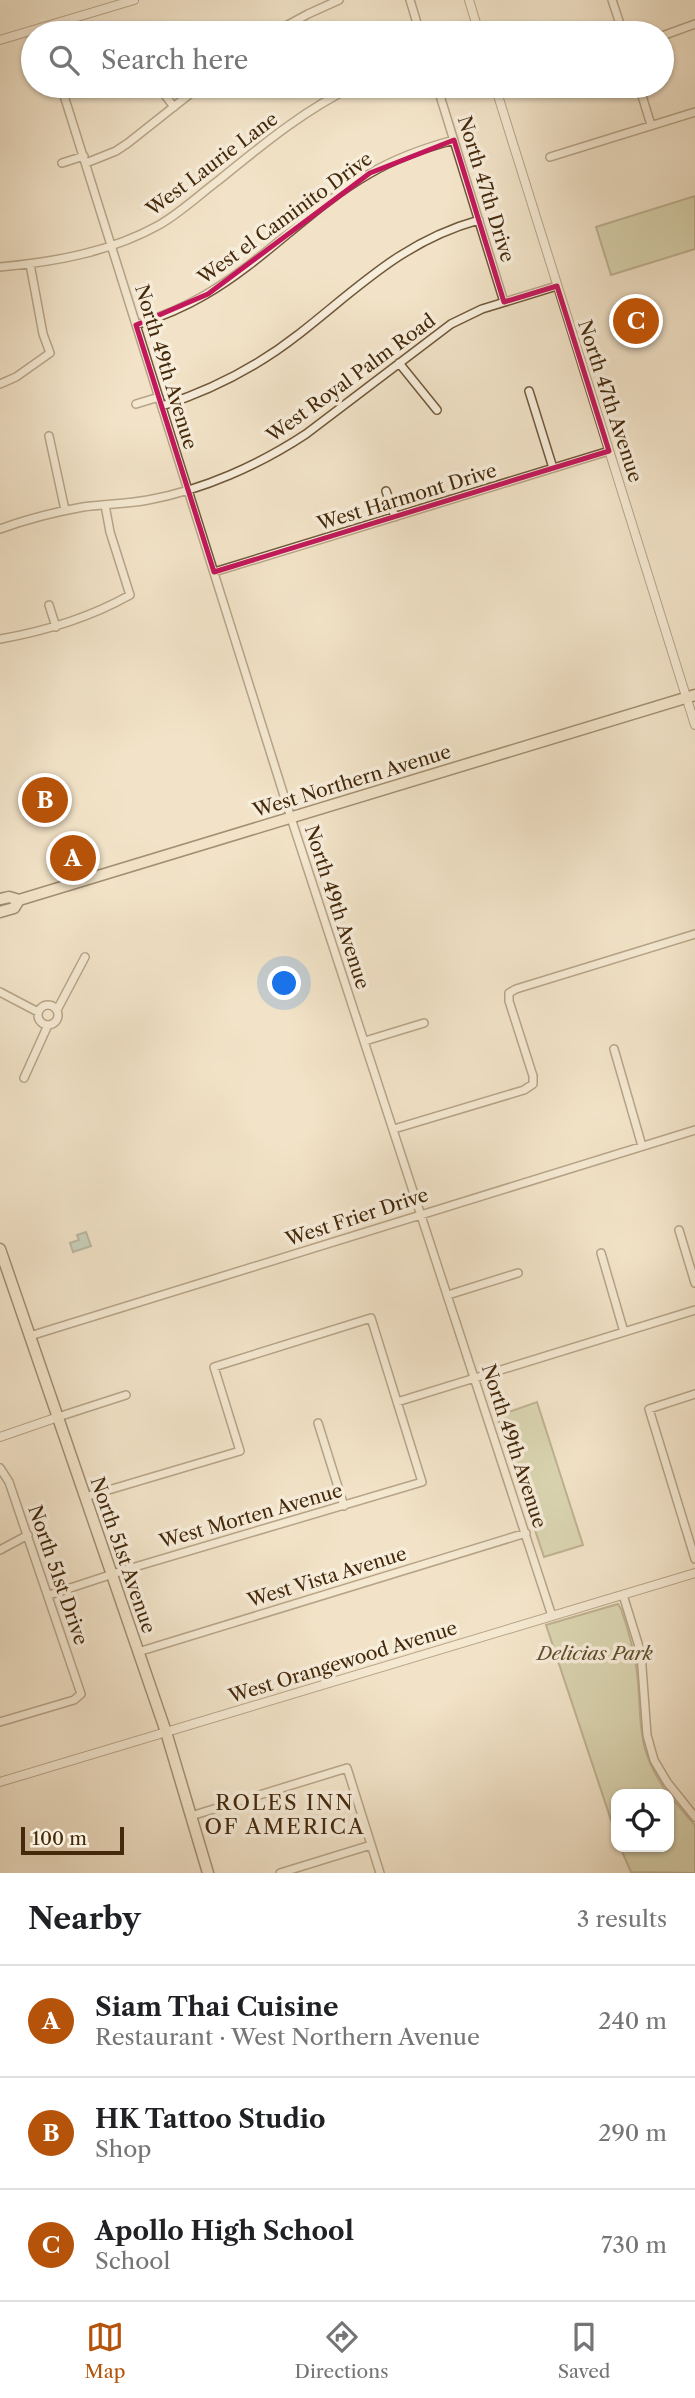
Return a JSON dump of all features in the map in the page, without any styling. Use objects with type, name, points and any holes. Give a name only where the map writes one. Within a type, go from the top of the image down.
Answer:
[{"type":"main road","name":"West Northern Avenue","points":[[0,899],[9,897],[19,900],[691,696]]},
{"type":"main road","name":"West Northern Avenue","points":[[0,912],[14,908],[19,900]]},
{"type":"main road","name":"North 51st Avenue","points":[[0,1249],[166,1732],[208,1873]]},
{"type":"street","points":[[67,21],[117,2],[134,0]]},
{"type":"street","points":[[295,21],[339,0]]},
{"type":"street","points":[[410,0],[416,21]]},
{"type":"street","points":[[469,0],[475,21]]},
{"type":"street","points":[[612,0],[619,21]]},
{"type":"street","points":[[674,32],[695,24]]},
{"type":"street","points":[[0,40],[21,35]]},
{"type":"street","name":"North 49th Avenue","points":[[65,98],[291,818],[552,1616]]},
{"type":"street","points":[[167,98],[174,107]]},
{"type":"street","points":[[62,163],[116,151],[185,98]]},
{"type":"street","name":"West Laurie Lane","points":[[0,267],[30,264],[111,245],[161,224],[287,127],[334,98]]},
{"type":"street","name":"North 47th Drive","points":[[441,98],[504,302]]},
{"type":"street","name":"North 47th Avenue","points":[[499,98],[609,451],[691,696],[695,725]]},
{"type":"street","points":[[643,98],[651,125]]},
{"type":"street","points":[[550,157],[695,112]]},
{"type":"street","name":"West el Caminito Drive","points":[[136,325],[172,313],[208,294],[370,173],[413,152],[454,140]]},
{"type":"street","points":[[162,406],[209,390],[246,370],[299,335],[400,255],[437,234],[479,220]]},
{"type":"street","points":[[0,384],[16,377],[50,353],[43,334],[30,264]]},
{"type":"street","name":"West Royal Palm Road","points":[[0,528],[65,510],[149,500],[236,471],[286,448],[451,324],[504,302],[557,286]]},
{"type":"street","points":[[399,363],[437,410]]},
{"type":"street","points":[[529,391],[553,468]]},
{"type":"street","points":[[136,404],[159,397]]},
{"type":"street","points":[[49,436],[65,510]]},
{"type":"street","name":"West Harmont Drive","points":[[214,572],[609,451]]},
{"type":"street","points":[[386,491],[395,517]]},
{"type":"street","points":[[0,639],[56,627],[130,595],[110,532],[105,505]]},
{"type":"street","points":[[49,605],[56,627]]},
{"type":"street","points":[[394,1129],[524,1090],[533,1084],[509,993],[695,934]]},
{"type":"street","points":[[24,1078],[48,1025],[57,1020],[57,1010],[85,957]]},
{"type":"street","points":[[0,992],[38,1012],[40,1021],[48,1025]]},
{"type":"street","points":[[38,1012],[48,1005],[57,1010]]},
{"type":"street","points":[[365,1041],[424,1023]]},
{"type":"street","points":[[614,1049],[642,1146]]},
{"type":"street","name":"West Frier Drive","points":[[30,1336],[695,1130]]},
{"type":"street","points":[[679,1230],[695,1283]]},
{"type":"street","points":[[601,1253],[624,1332]]},
{"type":"street","points":[[448,1295],[518,1273]]},
{"type":"street","points":[[85,1497],[240,1451],[214,1367],[371,1318],[397,1402],[695,1310]]},
{"type":"street","points":[[695,1394],[649,1409],[695,1559]]},
{"type":"street","points":[[0,1437],[126,1395]]},
{"type":"street","name":"West Morten Avenue","points":[[49,1595],[111,1574],[422,1482],[397,1402]]},
{"type":"street","points":[[318,1423],[344,1506]]},
{"type":"street","name":"North 51st Drive","points":[[0,1468],[9,1482],[29,1535],[81,1695],[75,1700],[0,1722]]},
{"type":"street","name":"West Vista Avenue","points":[[138,1651],[526,1533]]},
{"type":"street","points":[[0,1550],[29,1535]]},
{"type":"street","name":"West Orangewood Avenue","points":[[0,1782],[695,1573]]},
{"type":"street","points":[[623,1595],[641,1653],[648,1735],[654,1760],[667,1783],[695,1817]]},
{"type":"street","points":[[191,1816],[347,1768],[380,1873]]},
{"type":"street","points":[[280,1873],[371,1845]]},
{"type":"highlighted area","points":[[454,140],[504,302],[557,286],[609,451],[214,572],[136,325],[208,294],[370,173]]},
{"type":"green space","points":[[695,196],[695,249],[611,275],[596,227]]},
{"type":"green space","points":[[537,1402],[583,1545],[544,1557],[499,1422],[502,1420],[500,1415]]},
{"type":"green space","name":"Delicias Park","points":[[618,1604],[621,1609],[636,1664],[645,1748],[665,1789],[611,1789],[611,1820],[546,1625]]},
{"type":"green space","points":[[674,1801],[695,1825],[695,1873],[631,1872],[622,1852],[674,1852]]},
{"type":"water","points":[[86,1232],[91,1246],[73,1252],[70,1243],[79,1240],[77,1235]]},
{"type":"place","name":"Apollo High School","points":[[636,321]]},
{"type":"place","name":"HK Tattoo Studio","points":[[45,800]]},
{"type":"place","name":"Siam Thai Cuisine","points":[[73,858]]},
{"type":"district","name":"ROLES INN OF AMERICA","points":[[285,1814]]}]
